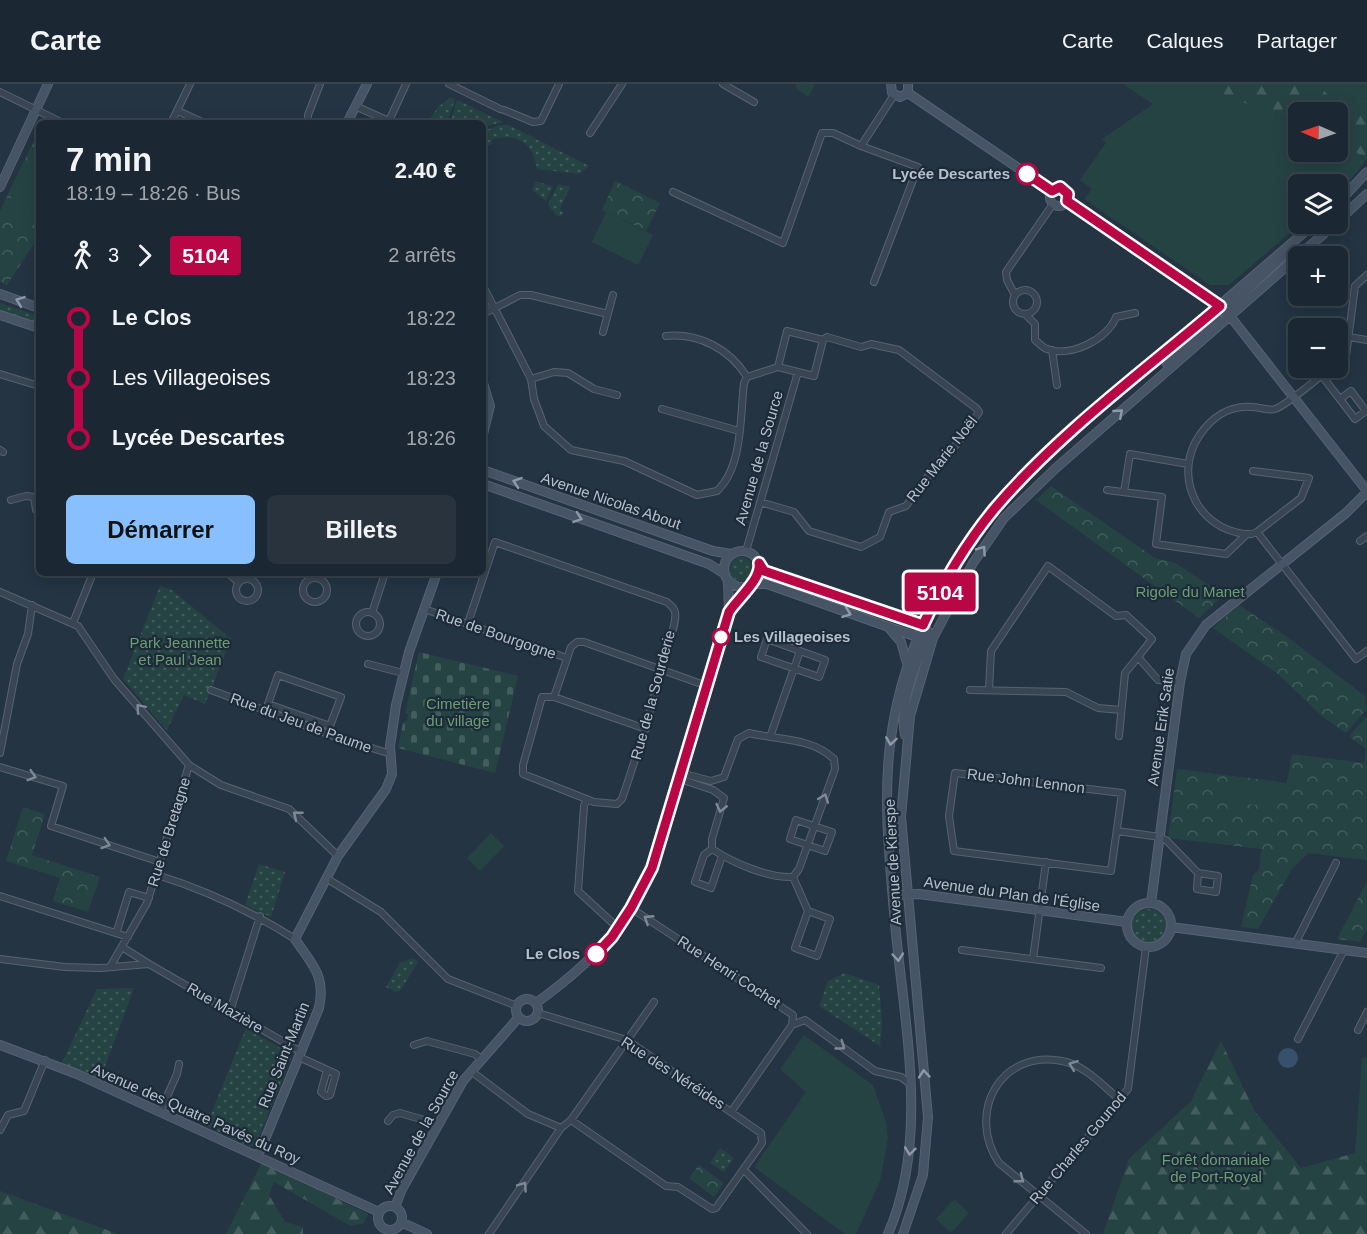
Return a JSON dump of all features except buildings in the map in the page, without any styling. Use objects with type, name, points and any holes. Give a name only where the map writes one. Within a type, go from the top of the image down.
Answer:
[{"type":"street","points":[[0,187],[48,84]]},
{"type":"street","points":[[172,120],[190,84]]},
{"type":"street","points":[[309,120],[308,115],[320,84]]},
{"type":"street","points":[[348,120],[367,84]]},
{"type":"street","points":[[389,120],[406,84]]},
{"type":"street","points":[[448,84],[533,122],[541,122],[559,84]]},
{"type":"street","points":[[590,133],[622,84]]},
{"type":"street","points":[[723,84],[754,102]]},
{"type":"street","points":[[861,146],[894,95],[891,84]]},
{"type":"street","points":[[894,95],[903,96],[908,88],[1052,191]]},
{"type":"street","points":[[0,92],[57,120]]},
{"type":"street","points":[[355,106],[384,120]]},
{"type":"street","points":[[177,111],[197,120]]},
{"type":"street","points":[[674,192],[783,243],[822,133],[833,133],[918,167],[874,282]]},
{"type":"street","points":[[1348,192],[1367,172]]},
{"type":"street","points":[[1060,187],[1065,190],[1068,194],[1067,201],[1060,206],[1053,204],[1050,196],[1052,191],[1060,187]]},
{"type":"street","points":[[1348,211],[1367,194]]},
{"type":"street","points":[[1067,201],[1220,306],[1367,491]]},
{"type":"street","points":[[1053,204],[1006,272],[1007,280],[1015,295],[1014,308],[1025,314],[1035,324],[1035,340],[1046,349],[1062,351],[1081,346],[1105,335],[1112,328],[1116,317],[1135,314]]},
{"type":"street","name":"Avenue de Kierspe","points":[[903,1234],[922,1175],[928,1117],[902,817],[906,742],[903,722],[912,675],[925,638],[923,625],[962,555],[995,509],[1047,453],[1303,234]]},
{"type":"street","name":"Avenue de Kierspe","points":[[888,1234],[907,1173],[911,1139],[910,1084],[886,804],[887,772],[894,723],[907,668],[1004,518],[1056,468],[1324,234]]},
{"type":"street","points":[[1230,316],[1233,303],[1280,261],[1298,238]]},
{"type":"street","points":[[1367,275],[1355,286],[1348,337],[1367,340]]},
{"type":"street","points":[[1015,295],[1025,290],[1036,296],[1035,309],[1025,314]]},
{"type":"street","points":[[486,293],[531,379],[534,399],[544,426],[570,450],[624,461],[697,495],[709,495],[723,486],[736,455],[744,383],[747,377],[778,367],[814,376],[823,340],[787,331],[778,367]]},
{"type":"street","points":[[0,294],[36,307]]},
{"type":"street","points":[[486,312],[520,295],[531,295],[608,314]]},
{"type":"street","points":[[603,332],[613,295]]},
{"type":"street","points":[[1152,385],[1168,363],[1217,318],[1220,306]]},
{"type":"street","points":[[0,315],[36,327]]},
{"type":"street","points":[[666,336],[679,335],[719,348],[736,360],[747,377]]},
{"type":"street","name":"Rue Marie Noël","points":[[760,502],[794,512],[810,531],[861,547],[880,537],[889,512],[906,506],[942,457],[957,444],[979,412],[899,351],[871,344],[861,347],[827,337],[823,340]]},
{"type":"street","points":[[1052,350],[1057,385]]},
{"type":"street","points":[[531,379],[554,372],[568,373],[594,388],[617,395]]},
{"type":"street","name":"Avenue de la Source","points":[[746,551],[798,372]]},
{"type":"street","points":[[0,374],[36,385]]},
{"type":"street","points":[[1253,471],[1309,477],[1301,498],[1257,532],[1247,534],[1217,524],[1201,512],[1190,489],[1188,464],[1198,437],[1216,416],[1237,408],[1275,410],[1316,378]]},
{"type":"street","points":[[1324,378],[1355,419],[1366,411],[1351,391],[1340,399]]},
{"type":"street","points":[[486,393],[490,406],[486,422]]},
{"type":"street","points":[[662,409],[739,431]]},
{"type":"street","points":[[1124,492],[1130,454],[1188,464]]},
{"type":"street","name":"Avenue Nicolas About","points":[[486,471],[713,551],[732,554],[746,551]]},
{"type":"street","name":"Avenue Nicolas About","points":[[486,485],[709,564],[738,586],[767,584],[925,638]]},
{"type":"street","points":[[1107,490],[1162,497],[1156,544],[1226,554],[1247,534]]},
{"type":"street","name":"Avenue Erik Satie","points":[[1151,903],[1180,682],[1186,654],[1206,625],[1281,562],[1346,513],[1367,491]]},
{"type":"street","points":[[11,500],[26,496],[36,497]]},
{"type":"street","points":[[1257,532],[1356,659],[1367,651]]},
{"type":"street","points":[[1360,541],[1367,536]]},
{"type":"street","name":"Rue de la Sourderie","points":[[486,569],[495,542],[666,602],[675,614],[646,729],[620,803],[604,804],[587,799]]},
{"type":"street","points":[[746,551],[756,557],[764,571],[923,625],[925,638]]},
{"type":"street","points":[[729,612],[725,563],[732,554]]},
{"type":"street","points":[[536,1003],[602,949],[631,908],[652,868],[729,612],[759,574],[759,563]]},
{"type":"street","points":[[989,690],[991,651],[1048,566],[1116,616],[1126,615],[1152,639],[1125,673],[1119,736]]},
{"type":"street","points":[[73,623],[92,576]]},
{"type":"street","points":[[231,576],[239,583]]},
{"type":"street","points":[[372,613],[385,576]]},
{"type":"street","points":[[157,875],[187,885],[260,916],[295,939],[338,856],[386,789],[392,774],[391,754],[396,705],[403,674],[436,576]]},
{"type":"street","name":"Rue de la Sourderie","points":[[468,623],[484,576]]},
{"type":"street","points":[[0,591],[73,623],[82,630],[114,679],[189,765],[221,785],[289,809],[338,856]]},
{"type":"street","points":[[0,753],[16,664],[28,634],[32,605]]},
{"type":"street","name":"Rue de Bourgogne","points":[[424,609],[567,658]]},
{"type":"street","points":[[889,627],[901,642],[907,668]]},
{"type":"street","points":[[767,639],[825,660],[819,677],[794,668],[761,657],[767,639]]},
{"type":"street","points":[[554,697],[567,658],[577,642],[584,642],[707,686]]},
{"type":"street","points":[[770,737],[800,651]]},
{"type":"street","points":[[1138,657],[1158,680],[1180,682]]},
{"type":"street","points":[[368,664],[403,674]]},
{"type":"street","points":[[278,675],[340,697],[330,726],[268,704],[278,675]]},
{"type":"street","name":"Rue du Jeu de Paume","points":[[211,690],[391,754]]},
{"type":"street","points":[[970,690],[1066,692],[1098,708],[1121,710]]},
{"type":"street","points":[[617,927],[578,891],[584,806],[587,799],[523,774],[523,765],[537,706],[542,697],[554,697],[646,729]]},
{"type":"street","points":[[681,776],[716,781],[724,777],[734,746],[744,734],[786,737],[826,752],[834,759],[835,769],[808,845],[793,877],[808,911],[795,948],[817,956],[830,920],[808,911]]},
{"type":"street","name":"Rue de Bretagne","points":[[110,967],[149,898],[189,765]]},
{"type":"street","points":[[0,767],[63,786],[51,826],[160,862]]},
{"type":"street","name":"Rue John Lennon","points":[[955,773],[1122,793],[1111,870],[1046,862],[954,851],[949,816],[955,773]]},
{"type":"street","points":[[681,776],[713,790],[724,798],[712,839],[712,849]]},
{"type":"street","points":[[713,790],[716,781]]},
{"type":"street","points":[[796,820],[832,832],[825,851],[808,845],[790,839],[796,820]]},
{"type":"street","points":[[1117,831],[1160,837],[1198,873]]},
{"type":"street","points":[[712,849],[722,856],[783,878],[793,877]]},
{"type":"street","points":[[712,849],[704,855],[695,882],[711,888],[722,856]]},
{"type":"street","points":[[1032,959],[1046,862]]},
{"type":"street","points":[[1295,944],[1336,863]]},
{"type":"street","points":[[326,878],[381,912],[448,979],[517,1006]]},
{"type":"street","name":"Rue de Bretagne","points":[[117,932],[129,892],[149,898]]},
{"type":"street","name":"Avenue du Plan de l'Église","points":[[893,895],[907,894],[1127,922]]},
{"type":"street","points":[[0,896],[128,937]]},
{"type":"street","points":[[1144,903],[1151,903],[1168,914],[1171,927],[1165,940],[1153,947],[1146,947],[1139,945],[1130,936],[1127,922],[1133,910],[1144,903]]},
{"type":"street","name":"Rue Henri Cochet","points":[[631,908],[787,1009],[793,1015],[792,1025],[805,1020],[875,1071],[901,1077],[910,1084]]},
{"type":"street","points":[[230,1011],[260,916]]},
{"type":"street","points":[[1171,927],[1367,953]]},
{"type":"street","name":"Rue Saint-Martin","points":[[258,1156],[319,1008],[321,984],[315,967],[295,939]]},
{"type":"street","name":"Rue Mazière","points":[[122,947],[327,1070]]},
{"type":"street","name":"Rue Charles Gounod","points":[[1006,1234],[1128,1089],[1146,947]]},
{"type":"street","points":[[962,950],[1101,968]]},
{"type":"street","points":[[1298,1039],[1344,950]]},
{"type":"street","points":[[0,959],[65,967],[149,964]]},
{"type":"street","points":[[517,1006],[526,999],[536,1003]]},
{"type":"street","points":[[489,1234],[561,1128],[571,1120],[654,1002]]},
{"type":"street","points":[[517,1006],[519,1017],[530,1021],[538,1013],[536,1003]]},
{"type":"street","points":[[1358,1030],[1367,1012]]},
{"type":"street","name":"Rue des Néréides","points":[[538,1013],[627,1040],[758,1130],[762,1140],[744,1170]]},
{"type":"street","name":"Avenue de la Source","points":[[395,1207],[402,1189],[438,1124],[471,1071],[519,1017]]},
{"type":"street","points":[[731,1112],[792,1025]]},
{"type":"street","points":[[414,1045],[427,1041],[475,1054],[481,1059]]},
{"type":"street","name":"Avenue des Quatre Pavés du Roy","points":[[0,1045],[45,1060],[379,1212]]},
{"type":"street","points":[[1086,1234],[999,1163],[991,1151],[986,1131],[989,1099],[1001,1080],[1028,1061],[1042,1059],[1064,1061],[1081,1067],[1119,1100]]},
{"type":"street","points":[[0,1130],[8,1115],[24,1111],[45,1060]]},
{"type":"street","points":[[160,1112],[177,1074],[179,1064]]},
{"type":"street","points":[[471,1071],[528,1114],[561,1128]]},
{"type":"street","points":[[388,1121],[393,1114],[400,1113],[438,1124]]},
{"type":"street","points":[[571,1120],[666,1186],[678,1187],[709,1209],[716,1208],[744,1170],[807,1234]]},
{"type":"street","points":[[384,1207],[395,1207],[402,1215],[401,1222],[393,1229],[381,1231],[379,1212],[384,1207]]},
{"type":"street","points":[[401,1222],[427,1234]]},
{"type":"green space","points":[[797,84],[815,85],[808,97],[795,87]]},
{"type":"green space","points":[[1123,84],[1222,84],[1219,92],[1288,121],[1288,162],[1348,162],[1348,149],[1367,158],[1348,178],[1348,174],[1288,174],[1288,234],[1229,285],[1210,285],[1084,199],[1092,189],[1080,180],[1106,143],[1102,139],[1153,104]]},
{"type":"green space","points":[[1222,84],[1319,84],[1333,101],[1367,98],[1367,158],[1348,183],[1348,174],[1338,174],[1338,162],[1348,162],[1348,102],[1288,102],[1288,144],[1162,121],[1221,88]]},
{"type":"green space","points":[[1319,84],[1367,84],[1367,98],[1333,101]]},
{"type":"green space","points":[[451,97],[455,99],[448,120],[429,120],[438,107]]},
{"type":"green space","points":[[457,100],[504,122],[486,126],[486,120],[451,120]]},
{"type":"green space","points":[[500,125],[509,125],[589,166],[579,174],[537,169],[532,152],[522,141],[508,137],[500,138],[491,140],[492,144],[488,146],[486,130]]},
{"type":"green space","points":[[36,136],[36,241],[7,285],[0,282],[0,211]]},
{"type":"green space","points":[[36,143],[35,211],[17,218],[5,212]]},
{"type":"green space","points":[[536,181],[553,187],[546,201],[532,190]]},
{"type":"green space","points":[[615,181],[660,203],[646,231],[602,210]]},
{"type":"green space","points":[[558,184],[570,187],[560,209],[564,212],[560,217],[548,205]]},
{"type":"green space","points":[[606,212],[653,235],[638,265],[592,242]]},
{"type":"green space","points":[[0,303],[36,315],[36,323],[0,310]]},
{"type":"green space","name":"Rigole du Manet","points":[[1051,486],[1155,558],[1175,563],[1224,595],[1199,618],[1036,500]]},
{"type":"green space","points":[[741,557],[746,558],[752,564],[752,574],[746,580],[741,581],[736,580],[730,574],[729,569],[730,564],[736,558]]},
{"type":"green space","name":"Park Jeannette et Paul Jean","points":[[160,586],[172,590],[231,639],[205,704],[184,695],[167,730],[123,679]]},
{"type":"green space","name":"Rigole du Manet","points":[[1239,605],[1283,634],[1365,696],[1367,709],[1346,733],[1323,717],[1279,675],[1213,628]]},
{"type":"green space","name":"Cimetière du village","points":[[419,652],[518,676],[495,773],[398,748],[403,723],[407,720],[408,714],[405,713]]},
{"type":"green space","points":[[1367,716],[1367,860],[1308,853],[1292,869],[1258,929],[1241,927],[1253,875],[1259,870],[1261,849],[1168,838],[1177,769],[1287,783],[1292,754],[1364,763],[1366,749],[1349,736]]},
{"type":"green space","points":[[1228,778],[1268,782],[1268,789],[1276,790],[1275,800],[1267,800],[1266,806],[1226,802]]},
{"type":"green space","points":[[23,807],[45,814],[32,855],[100,877],[88,912],[53,901],[60,878],[6,861]]},
{"type":"green space","points":[[491,833],[504,846],[480,871],[467,858]]},
{"type":"green space","points":[[259,864],[285,872],[271,917],[245,905]]},
{"type":"green space","points":[[1367,881],[1367,929],[1360,942],[1337,939]]},
{"type":"green space","points":[[1149,909],[1161,914],[1166,926],[1161,938],[1149,943],[1137,938],[1132,926],[1137,914]]},
{"type":"green space","points":[[413,958],[418,962],[400,991],[396,992],[386,987],[400,963]]},
{"type":"green space","points":[[844,973],[879,985],[882,1022],[880,1046],[819,1006],[828,981]]},
{"type":"green space","points":[[134,988],[100,1080],[62,1063],[97,989]]},
{"type":"green space","points":[[246,1028],[289,1053],[291,1059],[255,1146],[248,1146],[206,1126]]},
{"type":"green space","points":[[804,1035],[873,1085],[886,1122],[888,1138],[880,1181],[856,1234],[845,1234],[754,1167],[806,1092],[780,1069]]},
{"type":"green space","name":"Forêt domaniale de Port-Royal","points":[[1221,1041],[1254,1110],[1301,1168],[1355,1153],[1367,1166],[1367,1234],[1103,1234],[1129,1159],[1191,1101]]},
{"type":"green space","points":[[1362,1057],[1367,1058],[1367,1166],[1355,1153]]},
{"type":"green space","points":[[720,1148],[734,1158],[724,1172],[710,1163]]},
{"type":"green space","points":[[262,1162],[368,1214],[364,1223],[351,1226],[274,1182],[269,1195],[285,1222],[303,1227],[303,1234],[226,1234]]},
{"type":"green space","points":[[699,1165],[724,1183],[714,1197],[689,1178]]},
{"type":"green space","points":[[0,1191],[118,1234],[0,1234]]},
{"type":"green space","points":[[954,1199],[969,1213],[951,1233],[936,1219]]},
{"type":"water","points":[[1288,1048],[1295,1051],[1298,1058],[1295,1065],[1288,1068],[1281,1065],[1278,1058],[1281,1051]]},
{"type":"bus line","name":"5104","points":[[596,954],[612,937],[631,908],[652,868],[729,612],[737,599],[756,580],[760,569],[759,563],[764,571],[923,625],[962,555],[995,509],[1047,453],[1220,306],[1067,201],[1068,194],[1065,190],[1060,187],[1052,191],[1027,174]]},
{"type":"place","name":"Lycée Descartes","points":[[1027,174]]},
{"type":"place","name":"Les Villageoises","points":[[721,637]]},
{"type":"place","name":"Le Clos","points":[[596,954]]}]
